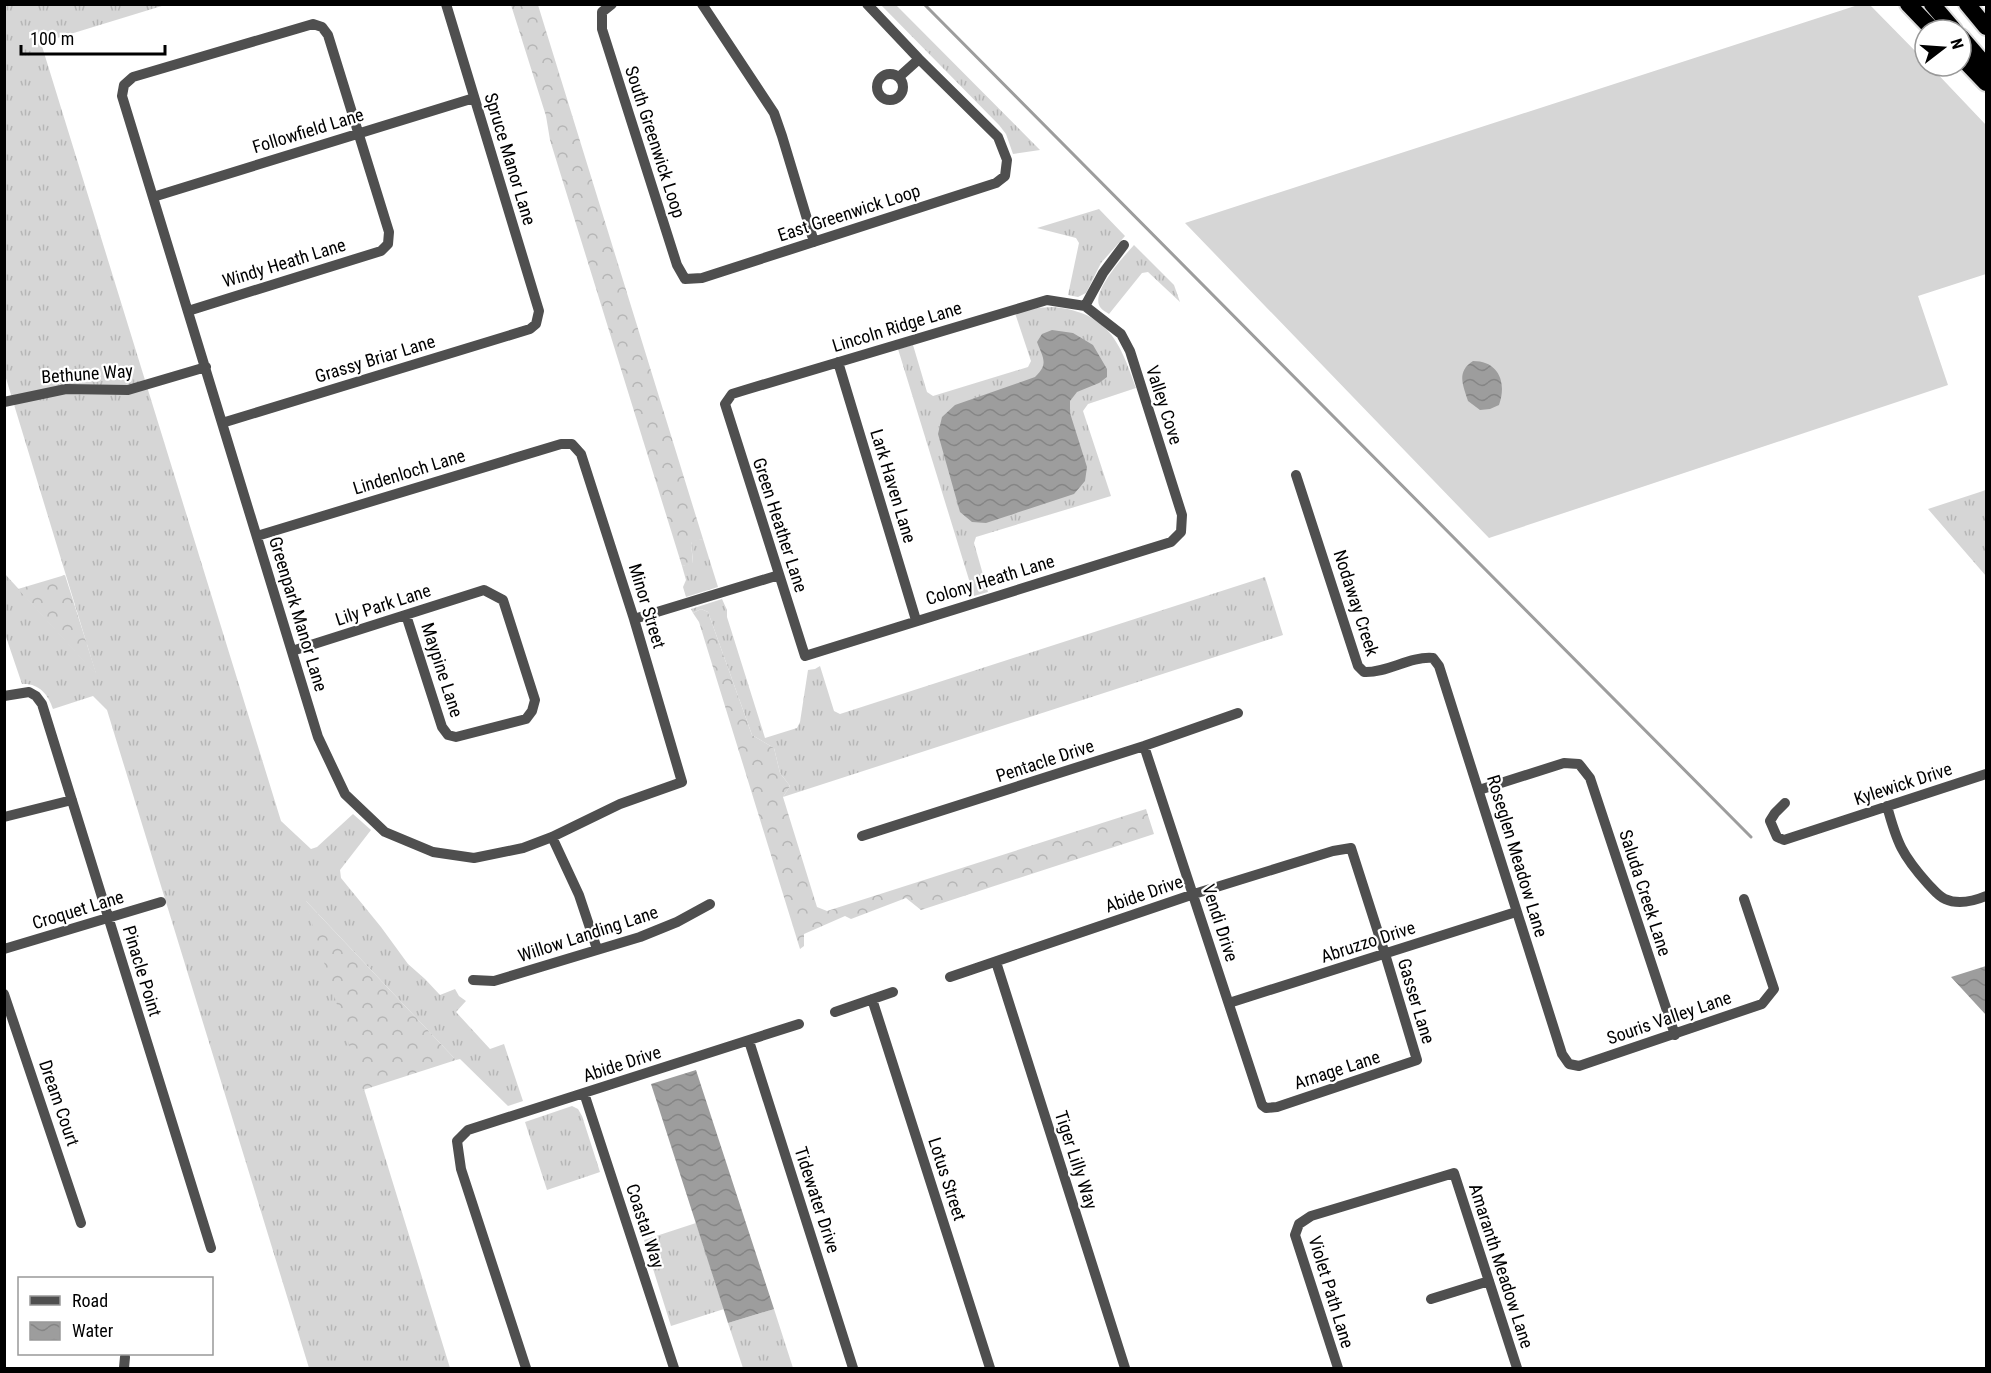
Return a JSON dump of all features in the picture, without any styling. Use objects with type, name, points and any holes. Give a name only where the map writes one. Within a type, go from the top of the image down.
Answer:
[{"type":"highway","points":[[1908,4],[1921,18]]},
{"type":"highway","points":[[1932,4],[1944,18]]},
{"type":"highway","points":[[1967,4],[1986,27]]},
{"type":"highway","points":[[1973,51],[1986,66]]},
{"type":"highway","points":[[1973,69],[1986,83]]},
{"type":"street","name":"Spruce Manor Lane","points":[[446,4],[539,310],[536,324]]},
{"type":"street","name":"South Greenwick Loop","points":[[612,4],[602,12],[602,29],[677,265],[686,279]]},
{"type":"street","points":[[702,4],[774,113],[814,242]]},
{"type":"street","points":[[867,4],[919,59],[899,77]]},
{"type":"street","name":"Greenpark Manor Lane","points":[[359,133],[328,35],[322,27],[313,24],[133,77],[124,85],[122,96],[318,737],[345,794],[386,832],[433,852],[474,858],[523,848],[552,837],[620,804],[682,782]]},
{"type":"street","name":"East Greenwick Loop","points":[[686,279],[702,278],[814,242],[996,183],[1005,176],[1008,160],[998,137],[919,59]]},
{"type":"street","name":"Followfield Lane","points":[[153,196],[474,98]]},
{"type":"street","name":"Windy Heath Lane","points":[[188,310],[381,251],[388,244],[389,232],[359,133]]},
{"type":"street","points":[[1085,306],[1103,273],[1124,245]]},
{"type":"street","name":"Lincoln Ridge Lane","points":[[725,404],[732,394],[1047,300],[1085,306]]},
{"type":"street","name":"Valley Cove","points":[[1085,306],[1121,334],[1130,351],[1182,515],[1181,532]]},
{"type":"street","name":"Grassy Briar Lane","points":[[222,423],[530,329],[536,324]]},
{"type":"street","name":"Lark Haven Lane","points":[[837,362],[916,620]]},
{"type":"street","name":"Bethune Way","points":[[4,402],[66,388],[128,390],[206,367]]},
{"type":"street","name":"Green Heather Lane","points":[[725,404],[805,656]]},
{"type":"street","name":"Lindenloch Lane","points":[[257,536],[561,444],[572,444]]},
{"type":"street","name":"Minor Street","points":[[572,444],[581,454],[634,619],[682,782]]},
{"type":"street","name":"Nodaway Creek","points":[[1296,475],[1358,666],[1364,672],[1374,672],[1423,657],[1433,658]]},
{"type":"street","name":"Colony Heath Lane","points":[[805,656],[1171,542],[1181,532]]},
{"type":"street","points":[[634,619],[779,575]]},
{"type":"street","name":"Lily Park Lane","points":[[292,651],[484,590],[503,600],[535,700],[532,711],[526,719],[456,736],[448,735]]},
{"type":"street","name":"Maypine Lane","points":[[406,615],[442,727],[448,735]]},
{"type":"street","name":"Roseglen Meadow Lane","points":[[1433,658],[1439,666],[1562,1054],[1569,1064]]},
{"type":"street","name":"Pinacle Point","points":[[4,696],[29,692],[36,696],[42,704],[211,1248]]},
{"type":"street","name":"Pentacle Drive","points":[[862,836],[1144,746],[1238,713]]},
{"type":"street","name":"Vendi Drive","points":[[1144,746],[1262,1105],[1266,1108]]},
{"type":"street","name":"Saluda Creek Lane","points":[[1479,790],[1564,763],[1579,764],[1590,778],[1675,1035]]},
{"type":"street","name":"Kylewick Drive","points":[[1785,803],[1770,821],[1777,837],[1784,840],[1986,774]]},
{"type":"street","points":[[4,817],[72,800]]},
{"type":"street","points":[[1887,806],[1901,850],[1911,865],[1937,893],[1947,900],[1963,902],[1986,896]]},
{"type":"street","points":[[552,837],[579,896],[597,949]]},
{"type":"street","name":"Abide Drive","points":[[950,977],[1194,894],[1333,851],[1351,848]]},
{"type":"street","name":"Gasser Lane","points":[[1351,848],[1417,1060]]},
{"type":"street","name":"Souris Valley Lane","points":[[1569,1064],[1579,1066],[1762,1004],[1774,989],[1744,899]]},
{"type":"street","name":"Croquet Lane","points":[[4,949],[161,902]]},
{"type":"street","name":"Willow Landing Lane","points":[[472,980],[494,981],[640,937],[677,922],[710,904]]},
{"type":"street","name":"Abruzzo Drive","points":[[1229,1003],[1516,912]]},
{"type":"street","name":"Tiger Lilly Way","points":[[996,962],[1125,1368]]},
{"type":"street","points":[[835,1012],[893,992]]},
{"type":"street","name":"Dream Court","points":[[4,994],[81,1223]]},
{"type":"street","name":"Lotus Street","points":[[872,999],[990,1368]]},
{"type":"street","name":"Abide Drive","points":[[526,1368],[461,1168],[457,1140],[468,1130],[800,1024]]},
{"type":"street","name":"Tidewater Drive","points":[[749,1041],[854,1368]]},
{"type":"street","name":"Arnage Lane","points":[[1266,1108],[1277,1107],[1417,1060]]},
{"type":"street","name":"Coastal Way","points":[[585,1093],[674,1368]]},
{"type":"street","name":"Violet Path Lane","points":[[1338,1368],[1295,1235],[1299,1224],[1311,1216],[1454,1173]]},
{"type":"street","name":"Amaranth Meadow Lane","points":[[1454,1173],[1517,1368]]},
{"type":"street","points":[[1431,1299],[1489,1281]]},
{"type":"green space","points":[[5,5],[165,5],[41,43],[281,821],[311,849],[317,847],[353,814],[371,830],[340,870],[341,878],[408,964],[440,995],[455,989],[466,1001],[456,1012],[490,1049],[504,1044],[523,1101],[508,1106],[460,1059],[456,1060],[306,901],[450,1368],[309,1368],[107,710],[93,696],[53,709],[42,690],[33,685],[22,684],[5,634],[5,574],[96,674],[5,375]]},
{"type":"green space","points":[[511,5],[538,5],[703,539],[691,542],[693,564],[682,566],[550,140],[546,116]]},
{"type":"green space","points":[[881,5],[896,5],[1040,150],[1013,154],[1006,134],[999,125]]},
{"type":"green space","points":[[1858,5],[1870,5],[1913,49],[1913,78],[1941,78],[1986,125],[1986,274],[1918,296],[1948,385],[1489,538],[1185,223]]},
{"type":"green space","points":[[1099,209],[1125,236],[1101,263],[1086,293],[1078,297],[1068,295],[1079,243],[1076,238],[1037,228]]},
{"type":"green space","points":[[1134,245],[1174,285],[1180,302],[1148,272],[1142,273],[1109,314],[1099,305],[1098,299],[1110,274]]},
{"type":"green space","points":[[1053,307],[1087,315],[1109,332],[1124,357],[1136,388],[1088,404],[1083,411],[1111,496],[976,537],[974,543],[988,592],[974,596],[898,349],[913,345],[927,392],[933,396],[1028,367],[1031,361],[1015,313],[1035,308]]},
{"type":"green space","points":[[1986,490],[1986,576],[1928,509]]},
{"type":"green space","points":[[703,539],[718,587],[686,597],[683,587],[686,580],[682,566],[693,563],[691,541]]},
{"type":"green space","points":[[65,575],[97,676],[18,589]]},
{"type":"green space","points":[[1265,577],[1283,635],[783,797],[790,786],[780,773],[774,748],[752,735],[708,612],[701,609],[693,613],[691,609],[722,599],[765,738],[797,728],[800,722],[808,670],[820,666],[834,711],[840,714]]},
{"type":"green space","points":[[701,609],[708,612],[752,735],[774,748],[780,773],[790,786],[783,797],[817,907],[827,911],[1146,809],[1154,834],[921,910],[906,898],[851,919],[845,916],[804,934],[804,946],[800,949],[699,622],[693,613]]},
{"type":"green space","points":[[305,900],[456,1060],[363,1090]]},
{"type":"green space","points":[[572,1106],[578,1109],[582,1116],[600,1172],[547,1190],[525,1122]]},
{"type":"green space","points":[[696,1223],[724,1309],[671,1326],[644,1240]]},
{"type":"green space","points":[[774,1309],[793,1368],[743,1368],[728,1323]]},
{"type":"water","points":[[1052,330],[1073,333],[1093,345],[1107,369],[1107,377],[1077,392],[1070,401],[1070,413],[1087,467],[1085,481],[1074,494],[986,523],[972,522],[960,512],[938,434],[942,417],[955,405],[1035,377],[1044,361],[1037,342],[1042,334]]},
{"type":"water","points":[[1473,361],[1489,365],[1499,375],[1502,389],[1499,405],[1480,410],[1468,401],[1462,379],[1464,370]]},
{"type":"water","points":[[1986,966],[1986,1015],[1951,977]]},
{"type":"water","points":[[696,1070],[774,1309],[728,1323],[651,1084]]},
{"type":"waterway","points":[[924,4],[1751,837]]}]
